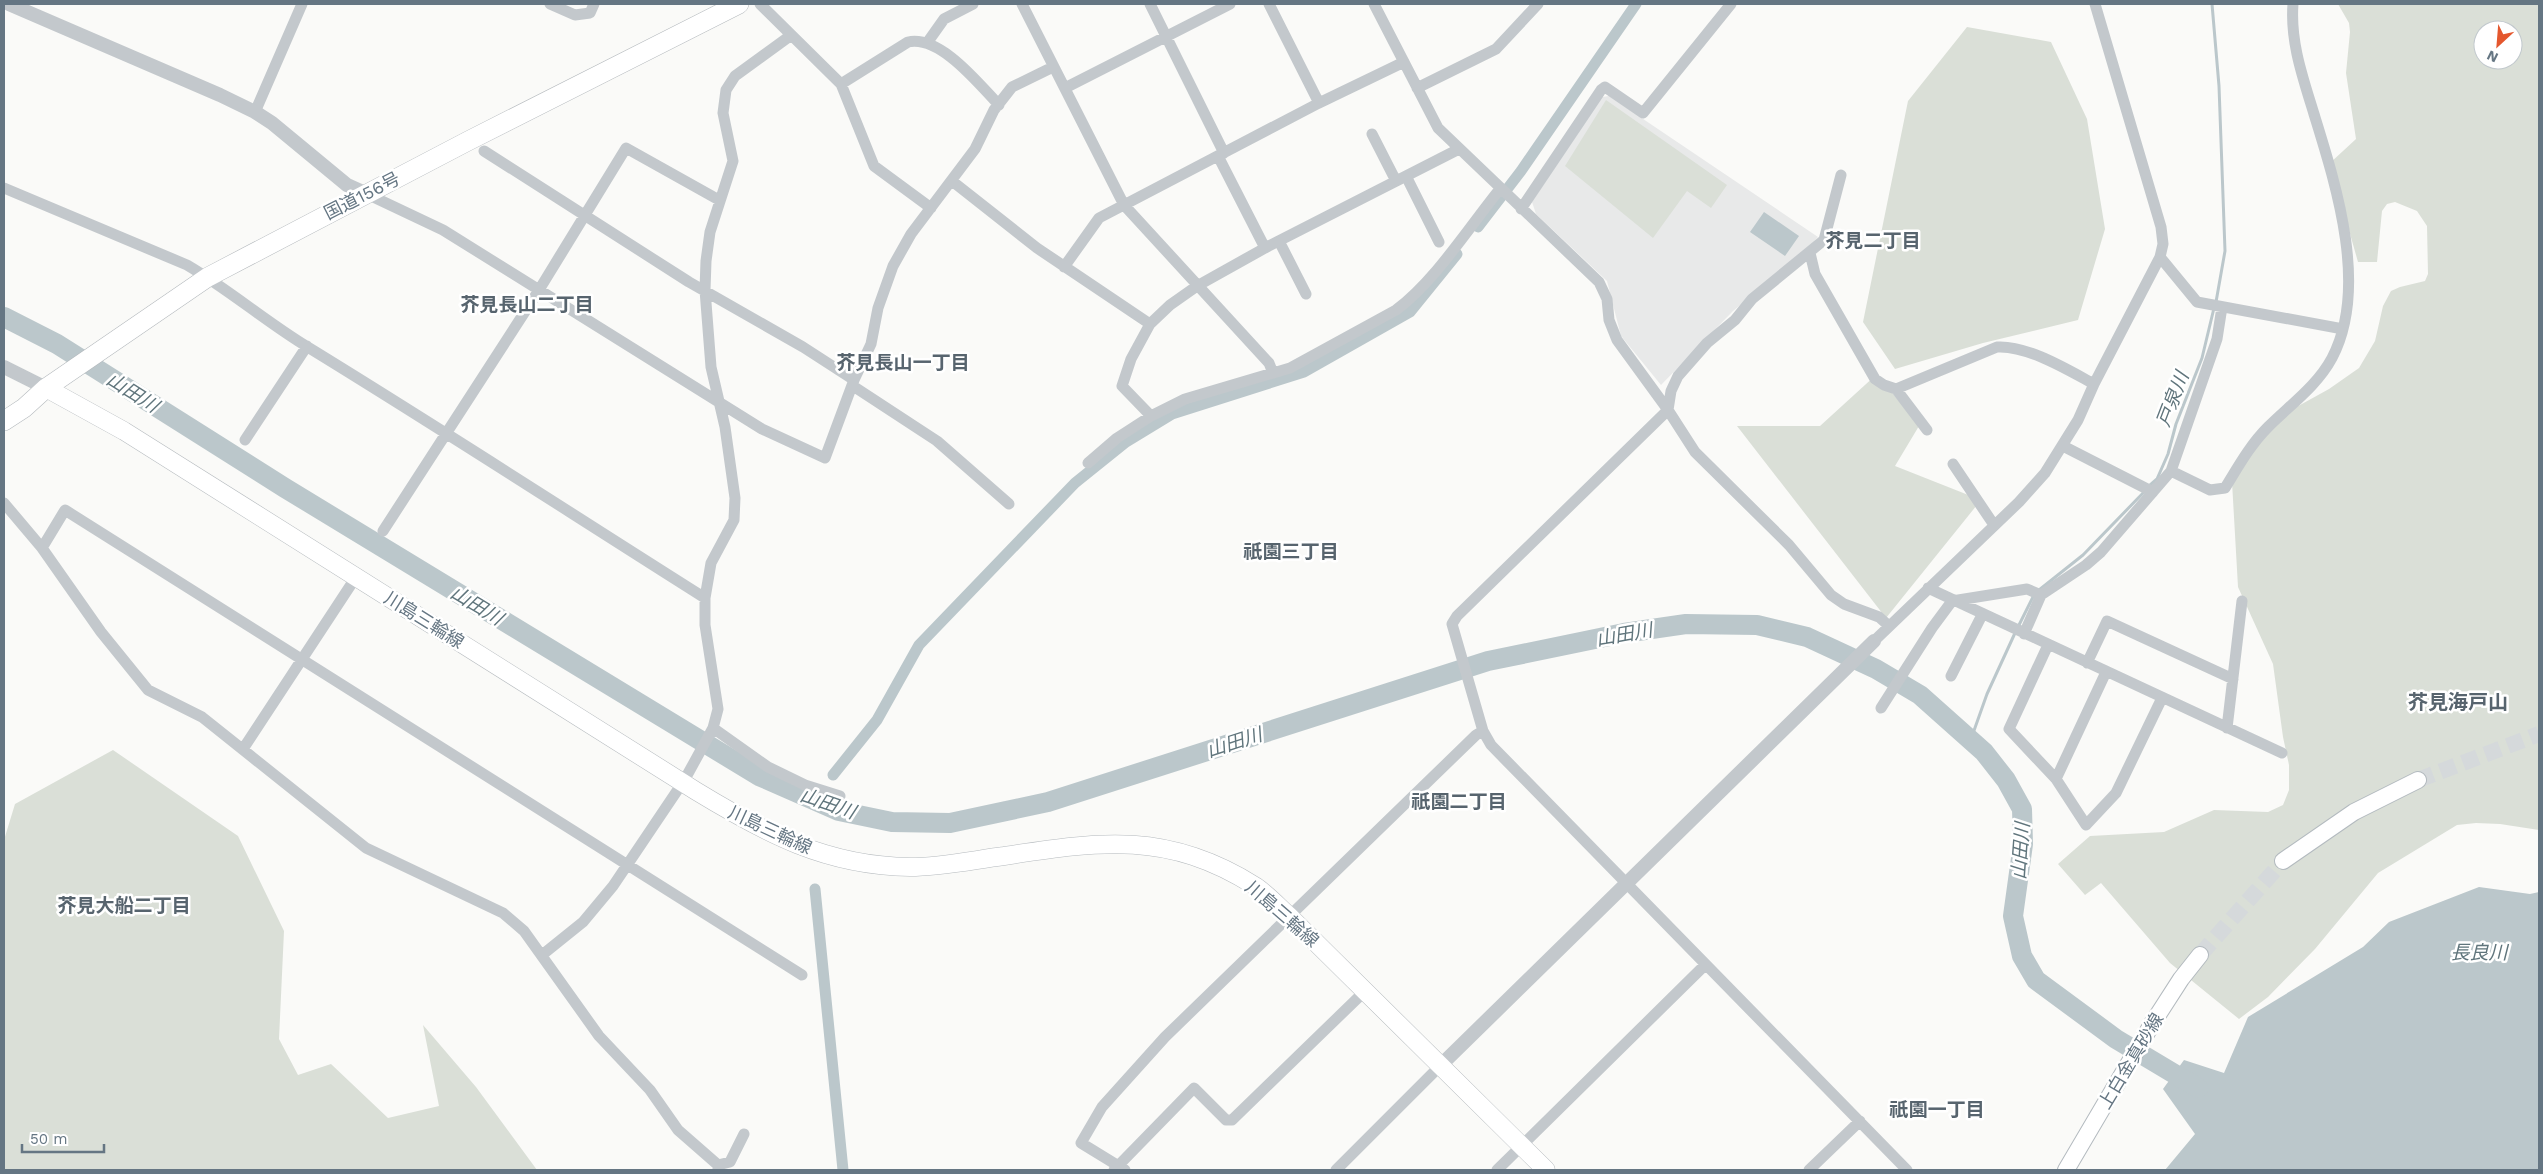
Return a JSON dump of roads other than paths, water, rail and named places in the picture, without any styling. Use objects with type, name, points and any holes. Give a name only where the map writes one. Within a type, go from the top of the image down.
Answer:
[{"type":"highway","name":"国道156号","points":[[4,421],[24,408],[46,388],[98,351],[208,277],[739,4]]},
{"type":"main road","name":"川島三輪線","points":[[46,388],[124,431],[684,780],[753,825],[791,844],[826,855],[867,863],[910,867],[947,864],[1063,848],[1113,844],[1143,844],[1178,850],[1214,863],[1256,887],[1289,916],[1546,1170]]},
{"type":"main road","points":[[2284,861],[2354,812],[2418,780]]},
{"type":"main road","name":"上白金真砂線","points":[[2066,1170],[2152,1024],[2200,955]]},
{"type":"street","points":[[9,4],[255,112],[272,123],[348,185],[443,230],[762,429],[824,458],[835,426],[871,344],[878,308],[892,266],[911,234],[975,149],[998,104],[1012,87],[1053,67]]},
{"type":"street","points":[[255,112],[302,4]]},
{"type":"street","points":[[550,4],[575,15],[590,13],[594,4]]},
{"type":"street","points":[[760,4],[790,36],[841,84],[874,166],[931,208]]},
{"type":"street","points":[[927,42],[944,19],[973,4]]},
{"type":"street","points":[[1022,4],[1124,205],[1269,363],[1273,373]]},
{"type":"street","points":[[1150,4],[1265,248]]},
{"type":"street","points":[[1065,88],[1230,4]]},
{"type":"street","points":[[1269,4],[1319,103]]},
{"type":"street","points":[[1374,4],[1438,128],[1520,209],[1599,282],[1607,299],[1609,320],[1617,340],[1668,410],[1695,452],[1789,545],[1831,596],[1844,604],[1879,617],[1889,626]]},
{"type":"street","points":[[1416,88],[1496,49],[1538,4]]},
{"type":"street","points":[[1520,209],[1601,90],[1605,88],[1643,113],[1731,4]]},
{"type":"street","points":[[1336,1170],[1440,1066],[1628,885],[1889,626],[1994,526],[2045,473],[2078,420],[2094,384],[2160,257],[2163,244],[2162,227],[2095,4]]},
{"type":"street","points":[[2171,471],[2210,490],[2224,488],[2250,446],[2324,371],[2339,343],[2343,329],[2348,303],[2347,251],[2340,207],[2296,56],[2293,4]]},
{"type":"street","points":[[542,956],[583,922],[628,865],[684,780],[712,731],[718,709],[705,625],[705,598],[711,563],[734,520],[735,498],[732,469],[711,367],[705,290],[710,232],[733,161],[723,113],[726,90],[735,76],[790,36]]},
{"type":"street","points":[[841,84],[908,42],[927,42],[962,68],[998,104]]},
{"type":"street","points":[[1064,267],[1099,218],[1319,103],[1404,62]]},
{"type":"street","points":[[1372,134],[1439,242]]},
{"type":"street","points":[[383,531],[539,290],[626,148],[719,200]]},
{"type":"street","points":[[1151,416],[1122,386],[1131,359],[1150,324],[1170,305],[1197,286],[1265,248],[1458,149]]},
{"type":"street","points":[[484,151],[705,290],[803,346],[937,441],[1009,504]]},
{"type":"street","points":[[1841,175],[1824,240],[1752,300],[1735,320],[1707,343],[1678,376],[1671,391],[1668,410],[1457,616],[1452,624],[1483,732],[1491,745],[1907,1170]]},
{"type":"street","points":[[952,181],[1064,267],[1150,324]]},
{"type":"street","points":[[4,188],[187,265],[208,277],[307,346],[380,390],[705,598]]},
{"type":"street","points":[[1088,463],[1117,438],[1151,416],[1185,399],[1290,368],[1396,310],[1410,300],[1500,189]]},
{"type":"street","points":[[1279,241],[1306,294]]},
{"type":"street","points":[[1810,253],[1815,274],[1860,356],[1875,379],[1884,385],[1896,388],[1997,347],[2008,346],[2058,365],[2094,384]]},
{"type":"street","points":[[2160,257],[2197,302],[2343,329]]},
{"type":"street","points":[[1952,601],[2036,593],[2086,565],[2101,552],[2171,471],[2218,339],[2216,306]]},
{"type":"street","points":[[245,440],[307,346]]},
{"type":"street","points":[[4,367],[46,388]]},
{"type":"street","points":[[1896,388],[1928,430]]},
{"type":"street","points":[[2062,446],[2153,492]]},
{"type":"street","points":[[1953,464],[1994,526]]},
{"type":"street","points":[[4,503],[42,548],[101,632],[148,690],[202,717],[366,848],[503,913],[524,931],[598,1036],[650,1090],[678,1130],[718,1168],[730,1162],[744,1134]]},
{"type":"street","points":[[42,548],[65,510],[802,975]]},
{"type":"street","points":[[243,749],[300,659],[356,577]]},
{"type":"street","points":[[1928,588],[1952,601],[2282,754]]},
{"type":"street","points":[[2017,631],[2036,593]]},
{"type":"street","points":[[1883,704],[1952,601]]},
{"type":"street","points":[[2227,728],[2242,601]]},
{"type":"street","points":[[1952,676],[1982,615]]},
{"type":"street","points":[[2086,663],[2107,621],[2233,680]]},
{"type":"street","points":[[2048,645],[2009,729],[2056,779],[2086,825],[2116,793],[2162,698]]},
{"type":"street","points":[[2056,779],[2106,672]]},
{"type":"street","points":[[712,731],[768,767],[805,785],[840,796]]},
{"type":"street","points":[[1365,991],[1232,1120],[1226,1120],[1194,1088],[1119,1169],[1081,1143],[1102,1107],[1165,1037],[1476,735],[1483,732]]},
{"type":"street","points":[[1497,1170],[1705,965]]},
{"type":"street","points":[[1809,1170],[1860,1121]]},
{"type":"street","points":[[1345,1162],[1353,1170]]},
{"type":"water","points":[[1764,212],[1799,236],[1785,256],[1750,232]]},
{"type":"water","name":"長良川","points":[[2479,887],[2530,894],[2539,892],[2539,1170],[2165,1170],[2195,1134],[2163,1089],[2184,1060],[2224,1073],[2248,1017],[2363,947],[2389,922]]},
{"type":"waterway","points":[[1478,227],[1521,171],[1636,4]]},
{"type":"waterway","name":"戸泉川","points":[[2212,4],[2219,86],[2225,251],[2216,302]]},
{"type":"waterway","points":[[833,775],[877,720],[919,645],[1075,483],[1126,442],[1172,414],[1304,372],[1410,312],[1457,254]]},
{"type":"waterway","name":"戸泉川","points":[[2149,486],[2157,479],[2168,454],[2176,424],[2202,358],[2214,308]]},
{"type":"waterway","name":"山田川","points":[[4,317],[57,344],[285,488],[759,776],[839,811],[892,822],[950,823],[1048,802],[1488,661],[1624,633],[1686,624],[1757,625],[1807,637],[1876,669],[1920,695],[1984,752],[2006,780],[2022,809],[2023,844],[2013,916],[2022,956],[2036,980],[2116,1039],[2198,1088]]},
{"type":"waterway","name":"戸泉川","points":[[2039,590],[2083,555],[2145,491]]},
{"type":"waterway","name":"戸泉川","points":[[2018,627],[2034,595]]},
{"type":"waterway","name":"戸泉川","points":[[1971,739],[1987,694],[2015,633]]},
{"type":"waterway","points":[[815,889],[843,1170]]},
{"type":"tunnel","points":[[2418,780],[2539,734]]},
{"type":"tunnel","points":[[2200,955],[2283,861]]},
{"type":"district","name":"芥見二丁目","points":[[1873,240]]},
{"type":"district","name":"芥見長山二丁目","points":[[527,304]]},
{"type":"district","name":"芥見長山一丁目","points":[[903,362]]},
{"type":"district","name":"祇園三丁目","points":[[1291,551]]},
{"type":"district","name":"芥見海戸山","points":[[2458,702]]},
{"type":"district","name":"祇園二丁目","points":[[1459,801]]},
{"type":"district","name":"芥見大船二丁目","points":[[124,905]]},
{"type":"district","name":"祇園一丁目","points":[[1937,1109]]}]
